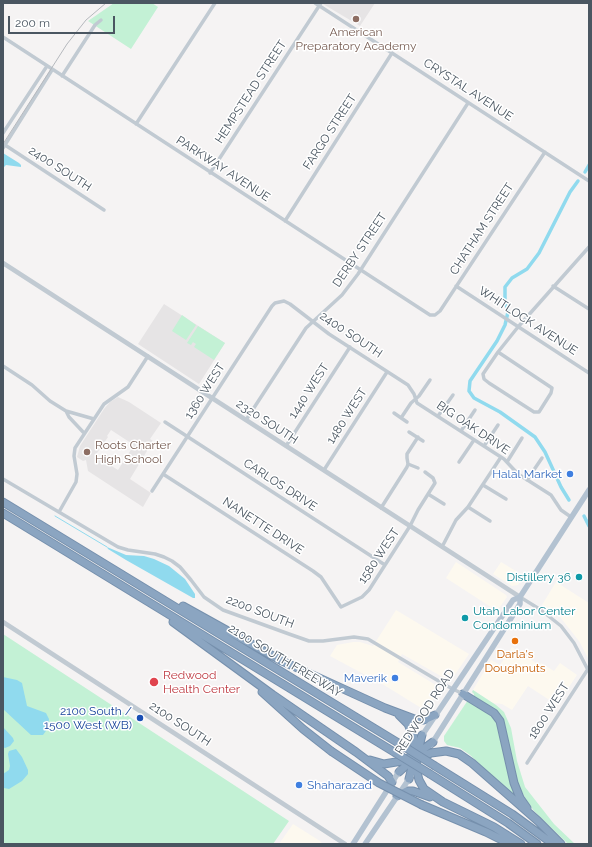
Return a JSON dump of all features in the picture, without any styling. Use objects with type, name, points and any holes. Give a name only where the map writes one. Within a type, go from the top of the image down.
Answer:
[{"type":"highway","name":"2100 SOUTH FREEWAY","points":[[3,502],[400,744],[512,814],[553,844]]},
{"type":"highway","name":"2100 SOUTH FREEWAY","points":[[3,513],[430,774],[508,823],[537,844]]},
{"type":"highway","points":[[109,567],[130,576],[282,661],[402,717],[414,735],[416,768],[419,780],[423,788],[443,802]]},
{"type":"highway","points":[[150,604],[235,668],[356,752],[388,776],[392,782]]},
{"type":"highway","points":[[235,668],[303,729],[331,751],[372,779],[403,796],[510,844]]},
{"type":"highway","points":[[464,694],[494,713],[500,722],[514,783],[520,798],[538,821]]},
{"type":"highway","points":[[385,708],[417,720],[426,719],[435,715]]},
{"type":"highway","points":[[408,779],[422,735]]},
{"type":"highway","points":[[399,772],[433,742]]},
{"type":"highway","points":[[356,752],[370,760],[381,763],[392,763],[416,756],[446,751],[462,756],[538,821],[561,844]]},
{"type":"highway","points":[[397,796],[413,790],[443,802],[494,827],[521,844]]},
{"type":"main road","name":"REDWOOD ROAD","points":[[433,742],[520,604],[520,597],[589,490]]},
{"type":"main road","name":"REDWOOD ROAD","points":[[422,735],[513,600],[520,597]]},
{"type":"main road","name":"REDWOOD ROAD","points":[[365,844],[416,768]]},
{"type":"main road","name":"REDWOOD ROAD","points":[[353,844],[399,772]]},
{"type":"street","points":[[136,124],[215,3]]},
{"type":"street","name":"CRYSTAL AVENUE","points":[[315,3],[320,4],[392,53],[589,181]]},
{"type":"street","name":"HEMPSTEAD STREET","points":[[210,172],[320,4]]},
{"type":"street","points":[[62,76],[95,25],[101,20]]},
{"type":"street","name":"PARKWAY AVENUE","points":[[3,37],[425,313],[434,316]]},
{"type":"street","name":"FARGO STREET","points":[[285,221],[392,53]]},
{"type":"street","points":[[3,133],[47,66]]},
{"type":"street","points":[[4,146],[52,70]]},
{"type":"street","name":"DERBY STREET","points":[[246,420],[304,331],[312,321],[342,295],[361,271],[468,103]]},
{"type":"street","name":"2400 SOUTH","points":[[4,146],[104,210]]},
{"type":"street","name":"CHATHAM STREET","points":[[434,316],[440,311],[545,152]]},
{"type":"street","points":[[498,352],[550,385],[552,389],[539,412],[534,412],[483,378],[484,373],[498,352],[518,327],[589,246]]},
{"type":"street","name":"2320 SOUTH","points":[[3,263],[520,597]]},
{"type":"street","name":"WHITLOCK AVENUE","points":[[456,286],[589,373]]},
{"type":"street","points":[[553,286],[589,309]]},
{"type":"street","name":"2400 SOUTH","points":[[275,303],[284,301],[287,302],[312,321],[408,385],[413,392],[415,399]]},
{"type":"street","name":"1360 WEST","points":[[152,491],[275,303]]},
{"type":"street","name":"1440 WEST","points":[[286,446],[350,347]]},
{"type":"street","points":[[59,512],[76,482],[77,474],[74,452],[84,434],[107,400],[128,387],[148,356]]},
{"type":"street","points":[[3,366],[32,385],[50,401],[66,411],[94,419]]},
{"type":"street","name":"1480 WEST","points":[[324,470],[388,372]]},
{"type":"street","points":[[401,418],[430,380]]},
{"type":"street","points":[[438,416],[452,395]]},
{"type":"street","name":"BIG OAK DRIVE","points":[[415,399],[418,403],[501,457],[515,472],[545,492],[561,510],[571,518]]},
{"type":"street","points":[[461,431],[475,410]]},
{"type":"street","points":[[66,411],[69,417],[84,434]]},
{"type":"street","points":[[394,413],[407,422]]},
{"type":"street","name":"CARLOS DRIVE","points":[[164,422],[385,565]]},
{"type":"street","points":[[484,446],[498,425]]},
{"type":"street","points":[[409,432],[423,441]]},
{"type":"street","points":[[381,508],[408,464],[407,454],[418,437]]},
{"type":"street","points":[[507,462],[522,438]]},
{"type":"street","points":[[459,462],[474,440]]},
{"type":"street","points":[[442,547],[456,520],[468,507],[501,457]]},
{"type":"street","points":[[527,480],[542,458]]},
{"type":"street","points":[[408,464],[418,468]]},
{"type":"street","points":[[425,472],[432,477],[434,481],[434,485],[428,494],[444,504]]},
{"type":"street","name":"NANETTE DRIVE","points":[[163,474],[313,571],[321,577],[341,607]]},
{"type":"street","name":"2200 SOUTH","points":[[3,479],[118,547],[155,554],[172,561],[192,580],[204,597],[223,610],[309,640],[323,641],[354,637],[368,639],[464,694]]},
{"type":"street","points":[[483,485],[506,499]]},
{"type":"street","name":"1580 WEST","points":[[341,607],[362,597],[369,590],[410,526],[428,494]]},
{"type":"street","points":[[468,507],[490,522]]},
{"type":"street","points":[[520,597],[545,613],[560,626],[575,644],[588,670]]},
{"type":"street","name":"2100 SOUTH","points":[[3,622],[345,844]]},
{"type":"street","name":"1800 WEST","points":[[527,763],[588,670]]},
{"type":"shaded area","name":"American Preparatory Academy","points":[[323,3],[375,3],[360,26]]},
{"type":"shaded area","points":[[164,304],[225,343],[199,384],[138,344]]},
{"type":"shaded area","name":"Roots Charter High School","points":[[118,397],[129,402],[161,423],[150,439],[153,441],[130,479],[151,493],[143,507],[88,471],[86,460],[83,461],[77,457],[80,446],[110,402]],"holes":[[[111,430],[134,445],[118,470],[95,456]]]},
{"type":"shaded area","points":[[456,562],[506,595],[507,597],[497,611],[446,578]]},
{"type":"shaded area","points":[[501,562],[524,576],[518,585],[512,586],[493,574]]},
{"type":"shaded area","points":[[556,582],[589,603],[589,660],[579,641],[560,617],[542,605]]},
{"type":"shaded area","points":[[396,610],[469,654],[454,676],[446,679],[402,654],[398,662],[439,687],[439,690],[426,711],[384,685],[330,656],[337,645],[360,642],[373,646]]},
{"type":"shaded area","points":[[512,647],[539,665],[541,663],[554,671],[560,663],[577,675],[557,705],[528,686],[512,710],[502,704],[493,703],[473,690],[491,660],[500,665]]},
{"type":"shaded area","points":[[293,824],[320,841],[323,844],[279,844]]},
{"type":"green space","points":[[114,3],[152,3],[158,7],[131,49],[88,21]]},
{"type":"green space","points":[[182,315],[196,325],[186,340],[172,331]]},
{"type":"green space","points":[[198,326],[225,343],[214,360],[194,347],[196,344],[193,342],[191,345],[187,343]]},
{"type":"green space","points":[[3,634],[289,821],[273,844],[3,844]]},
{"type":"green space","points":[[473,690],[504,712],[511,728],[517,761],[525,787],[554,824],[575,844],[568,844],[534,811],[528,803],[519,787],[505,725],[501,716],[493,708],[474,696],[472,692]]},
{"type":"green space","points":[[468,700],[487,711],[496,720],[517,800],[470,755],[460,748],[447,745],[444,741],[444,736]]},
{"type":"water","points":[[3,153],[19,163],[21,167],[6,165],[3,168]]},
{"type":"water","points":[[107,547],[126,555],[144,556],[154,559],[169,566],[185,579],[195,594],[195,598],[126,560]]},
{"type":"water","points":[[3,677],[17,680],[22,683],[27,706],[46,713],[49,719],[48,728],[43,735],[31,735],[3,709]]},
{"type":"water","points":[[3,727],[14,741],[10,746],[5,748],[3,747]]},
{"type":"water","points":[[16,749],[22,757],[28,770],[28,774],[22,781],[9,789],[4,788],[3,774],[9,770],[10,766],[8,754],[9,751]]},
{"type":"waterway","points":[[585,172],[589,165]]},
{"type":"waterway","points":[[569,500],[561,487],[545,452],[535,437],[500,412],[474,398],[469,391],[470,381],[497,341],[505,325],[508,312],[505,301],[505,287],[512,278],[527,269],[539,253],[570,192],[578,181]]},
{"type":"waterway","points":[[55,516],[107,547]]},
{"type":"waterway","points":[[584,516],[589,526]]},
{"type":"tram line","points":[[3,144],[67,44],[86,20],[106,3]]},
{"type":"place","name":"American Preparatory Academy","points":[[356,19]]},
{"type":"place","name":"Roots Charter High School","points":[[87,452]]},
{"type":"place","name":"Halal Market","points":[[570,474]]},
{"type":"place","name":"Distillery 36","points":[[579,577]]},
{"type":"place","name":"Utah Labor Center Condominium","points":[[465,618]]},
{"type":"place","name":"Darla's Doughnuts","points":[[515,641]]},
{"type":"place","name":"Maverik","points":[[395,678]]},
{"type":"place","name":"Redwood Health Center","points":[[154,682]]},
{"type":"place","name":"2100 South / 1500 West (WB)","points":[[140,718]]},
{"type":"place","name":"Shaharazad","points":[[299,785]]}]
